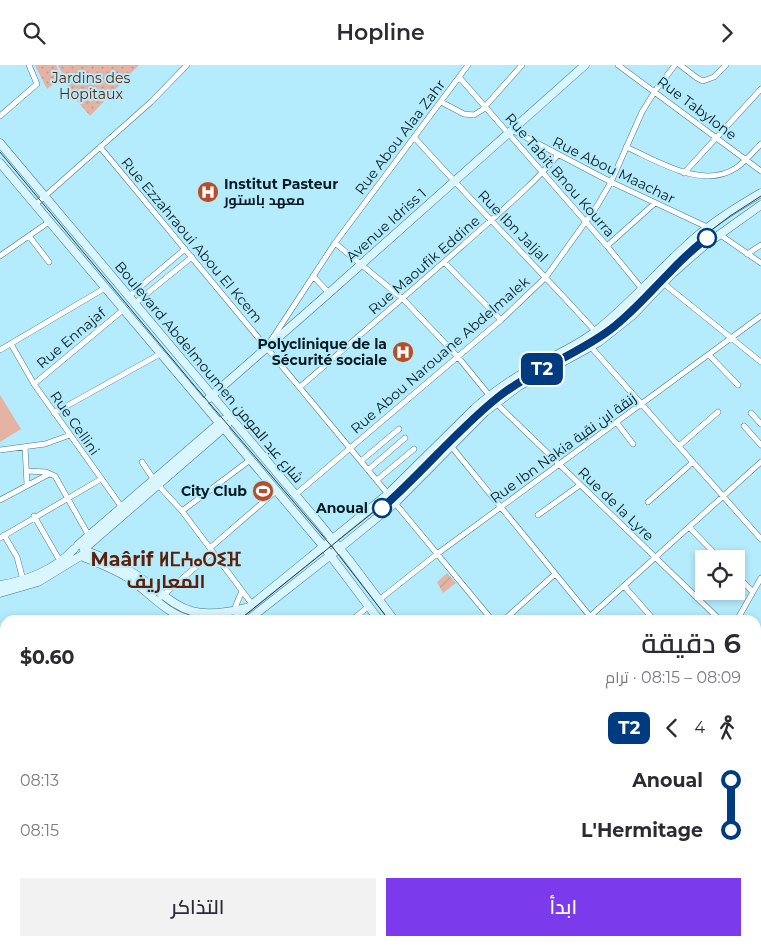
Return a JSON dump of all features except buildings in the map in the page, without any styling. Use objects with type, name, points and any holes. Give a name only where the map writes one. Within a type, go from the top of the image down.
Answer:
[{"type":"main road","name":"Avenue Idriss 1","points":[[202,403],[329,293],[585,65]]},
{"type":"main road","name":"Boulevard Abdelmoumen شارع عبد المومن","points":[[0,143],[295,495],[390,615]]},
{"type":"main road","name":"Boulevard Abdelmoumen شارع عبد المومن","points":[[0,163],[324,547],[375,615]]},
{"type":"main road","points":[[41,194],[50,191]]},
{"type":"main road","points":[[239,615],[388,494],[489,395],[596,331],[707,227],[761,193]]},
{"type":"main road","points":[[259,615],[395,503],[474,422],[496,403],[524,383],[591,347],[633,315],[663,283],[719,234],[761,205]]},
{"type":"main road","points":[[0,593],[38,582],[80,551],[230,418]]},
{"type":"main road","points":[[0,585],[38,574],[80,551],[89,536],[124,510]]},
{"type":"main road","points":[[303,563],[315,549],[316,538]]},
{"type":"main road","points":[[349,561],[348,545],[351,539]]},
{"type":"main road","points":[[80,551],[128,569],[179,615]]},
{"type":"main road","points":[[159,598],[192,612],[208,613],[234,610],[251,605]]},
{"type":"street","points":[[0,116],[37,83],[29,65]]},
{"type":"street","points":[[50,191],[151,102],[187,65]]},
{"type":"street","name":"Rue Abou Alaa Zahr","points":[[267,347],[335,243],[468,65]]},
{"type":"street","points":[[441,101],[469,115],[474,115],[485,107],[522,65]]},
{"type":"street","name":"Rue Tabylone","points":[[618,65],[761,171]]},
{"type":"street","name":"Rue Abou Narouane Abdelmalek","points":[[295,495],[501,320],[546,277],[586,223],[611,182],[642,112],[675,65]]},
{"type":"street","points":[[680,65],[696,78],[703,81],[714,77],[726,65]]},
{"type":"street","name":"Rue Tabit Bnou Kourra","points":[[459,77],[510,132],[542,173],[607,246],[642,289]]},
{"type":"street","points":[[684,173],[761,89]]},
{"type":"street","name":"Rue Abou Maachar","points":[[510,132],[707,227]]},
{"type":"street","name":"Rue Ibn Jaljal","points":[[414,137],[454,182],[596,331]]},
{"type":"street","points":[[626,147],[684,173],[700,177],[712,177],[735,169],[761,144]]},
{"type":"street","name":"Rue Ezzahraoui Abou El Kcem","points":[[100,147],[388,494]]},
{"type":"street","name":"Rue Maoufik Eddine","points":[[300,387],[491,220],[542,173],[558,155]]},
{"type":"street","points":[[35,205],[41,194]]},
{"type":"street","points":[[607,246],[655,203]]},
{"type":"street","points":[[0,256],[49,222]]},
{"type":"street","points":[[719,234],[761,263]]},
{"type":"street","points":[[29,236],[49,261]]},
{"type":"street","points":[[335,243],[402,299],[458,357],[489,395]]},
{"type":"street","points":[[747,254],[761,245]]},
{"type":"street","points":[[128,297],[185,249]]},
{"type":"street","points":[[134,304],[192,257]]},
{"type":"street","points":[[444,262],[501,320]]},
{"type":"street","points":[[313,275],[329,293]]},
{"type":"street","points":[[663,283],[761,362]]},
{"type":"street","points":[[0,350],[105,288]]},
{"type":"street","name":"Rue Ennajaf","points":[[34,384],[123,310]]},
{"type":"street","name":"Rue Ibn Nakia زنقة ابن نقية","points":[[379,600],[500,507],[761,316]]},
{"type":"street","name":"Rue Cellini","points":[[11,344],[34,384],[124,510]]},
{"type":"street","points":[[591,347],[761,539]]},
{"type":"street","points":[[54,413],[160,354]]},
{"type":"street","points":[[709,355],[738,385]]},
{"type":"street","name":"Rue de la Lyre","points":[[496,403],[715,615]]},
{"type":"street","points":[[679,447],[718,412]]},
{"type":"street","points":[[751,413],[761,424]]},
{"type":"street","points":[[617,423],[633,444]]},
{"type":"street","points":[[744,426],[761,445]]},
{"type":"street","points":[[361,461],[399,429]]},
{"type":"street","points":[[0,450],[52,442],[70,435]]},
{"type":"street","points":[[368,470],[405,438]]},
{"type":"street","points":[[25,447],[27,485]]},
{"type":"street","points":[[450,447],[587,615]]},
{"type":"street","points":[[377,480],[414,449]]},
{"type":"street","points":[[182,511],[250,460]]},
{"type":"street","points":[[142,462],[156,482],[182,511],[251,605]]},
{"type":"street","points":[[648,502],[693,462]]},
{"type":"street","points":[[594,615],[624,585],[761,462]]},
{"type":"street","points":[[26,471],[46,472],[55,476],[89,536]]},
{"type":"street","points":[[0,500],[49,474]]},
{"type":"street","points":[[22,580],[17,557],[2,537],[34,516],[101,479]]},
{"type":"street","points":[[538,515],[580,485]]},
{"type":"street","points":[[159,598],[276,491]]},
{"type":"street","points":[[395,503],[488,615]]},
{"type":"street","points":[[34,516],[60,561]]},
{"type":"street","points":[[689,527],[711,550]]},
{"type":"street","points":[[510,615],[555,574]]},
{"type":"street","points":[[740,615],[761,578]]},
{"type":"street","points":[[745,584],[753,592]]},
{"type":"street","points":[[624,585],[650,615]]},
{"type":"street","points":[[234,610],[242,591]]},
{"type":"street","points":[[358,615],[369,606]]},
{"type":"green space","points":[[35,65],[56,65],[62,78],[47,89]]},
{"type":"green space","name":"Jardins des Hopitaux","points":[[58,65],[139,65],[90,116],[73,96]]},
{"type":"green space","points":[[0,395],[21,429],[0,442]]},
{"type":"green space","points":[[447,573],[456,583],[443,593],[437,582]]},
{"type":"tram line","points":[[0,152],[193,384],[334,549],[385,615]]},
{"type":"tram line","points":[[245,615],[381,506],[469,417],[527,374],[587,342],[609,327],[705,235],[761,196]]},
{"type":"tram line","name":"T2","points":[[382,508],[414,479],[471,420],[499,396],[530,376],[589,344],[611,329],[707,238]]},
{"type":"place","name":"Institut Pasteur معهد باستور","points":[[208,192]]},
{"type":"place","name":"Polyclinique de la Sécurité sociale","points":[[403,352]]},
{"type":"place","name":"City Club","points":[[263,491]]},
{"type":"place","name":"Anoual","points":[[382,508]]},
{"type":"district","name":"Maârif ⵍⵎⵄⴰⵔⵉⴼ المعاريف","points":[[166,570]]}]
